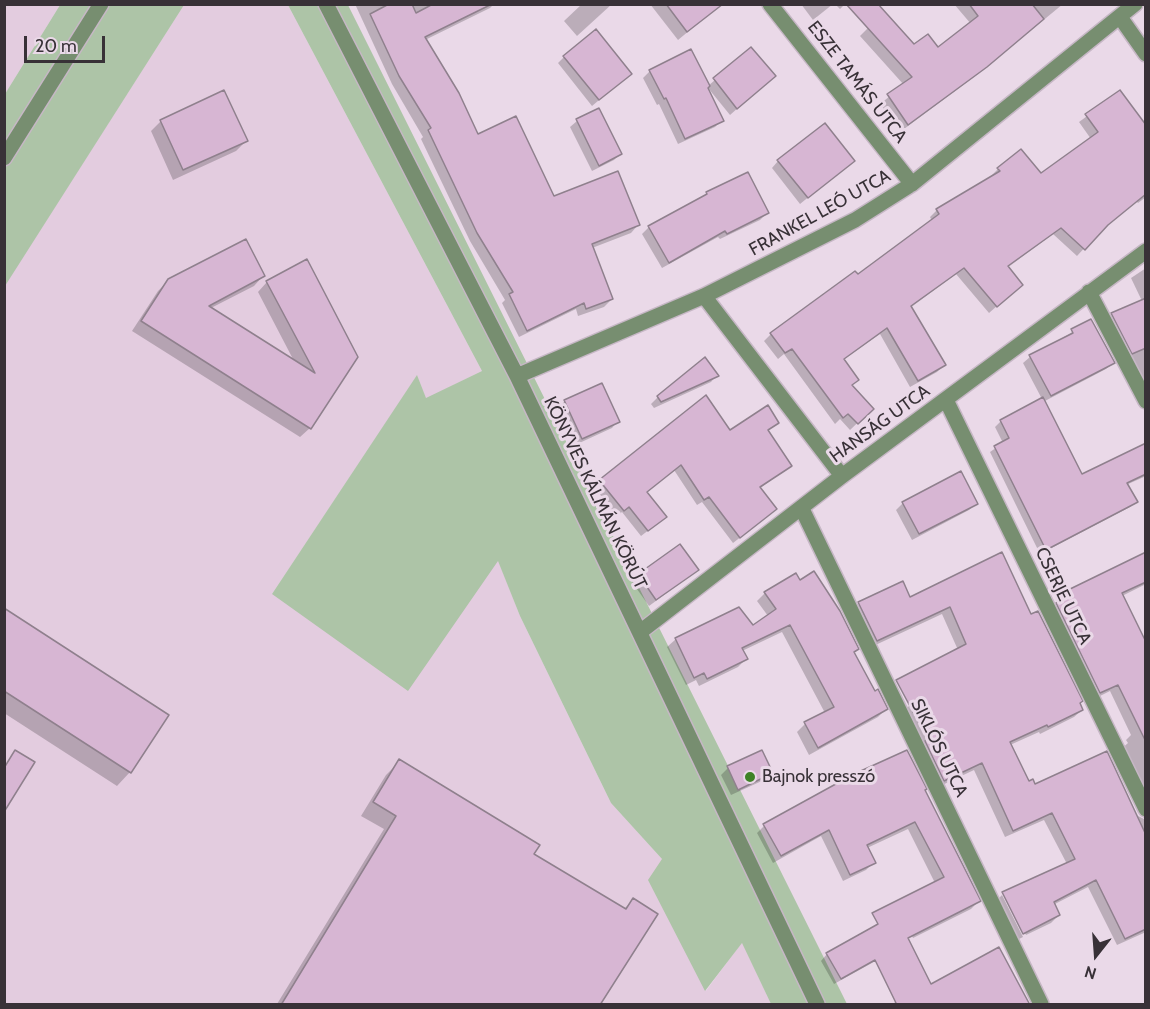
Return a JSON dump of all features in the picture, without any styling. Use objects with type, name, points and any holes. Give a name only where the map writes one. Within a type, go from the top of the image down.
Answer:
[{"type":"street","points":[[4,158],[101,4]]},
{"type":"street","name":"KÖNYVES KÁLMÁN KÖRÚT","points":[[326,4],[517,376],[817,1005]]},
{"type":"street","name":"ESZE TAMÁS UTCA","points":[[770,4],[912,184]]},
{"type":"street","name":"FRANKEL LEÓ UTCA","points":[[517,376],[704,296],[855,220],[912,184],[1135,4]]},
{"type":"street","points":[[1120,18],[1146,54]]},
{"type":"street","name":"HANSÁG UTCA","points":[[640,632],[842,476],[1146,251]]},
{"type":"street","points":[[1089,292],[1146,402]]},
{"type":"street","points":[[704,296],[842,476]]},
{"type":"street","name":"CSERJE UTCA","points":[[946,400],[1146,809]]},
{"type":"street","name":"SIKLÓS UTCA","points":[[802,509],[1041,1005]]},
{"type":"shaded area","points":[[5,5],[60,5],[5,94]]},
{"type":"shaded area","points":[[184,5],[288,5],[482,371],[426,399],[417,376],[272,594],[498,560],[520,616],[611,803],[662,859],[706,991],[742,942],[771,1004],[5,1004],[4,286]]},
{"type":"green space","points":[[60,5],[184,5],[5,286],[5,94]]},
{"type":"green space","points":[[288,5],[348,5],[847,1004],[771,1004],[742,943],[705,991],[648,880],[662,859],[611,803],[520,616],[498,561],[408,691],[272,594],[417,375],[426,398],[482,371]]},
{"type":"building","points":[[389,4],[412,4],[416,13],[433,4],[492,4],[425,37],[459,93],[478,134],[516,116],[554,196],[618,171],[640,225],[592,244],[613,299],[586,309],[584,303],[527,331],[509,294],[513,292],[477,233],[428,130],[431,128],[399,76],[370,14]]},
{"type":"building","points":[[666,4],[723,4],[687,32]]},
{"type":"building","points":[[846,4],[878,4],[914,44],[928,34],[938,47],[978,16],[969,4],[1032,4],[1044,19],[987,67],[908,125],[887,94],[912,77]]},
{"type":"building","points":[[596,29],[632,74],[599,100],[563,56]]},
{"type":"building","points":[[751,47],[776,76],[737,109],[713,78]]},
{"type":"building","points":[[691,49],[710,86],[708,88],[724,121],[685,139],[666,98],[664,99],[649,70]]},
{"type":"building","points":[[224,90],[248,141],[183,170],[160,120]]},
{"type":"building","points":[[1120,90],[1146,125],[1146,194],[1108,225],[1085,250],[1061,228],[1008,266],[1023,285],[997,307],[964,268],[911,306],[946,365],[918,381],[887,328],[844,359],[859,380],[852,385],[874,409],[858,424],[848,414],[843,418],[792,349],[785,353],[770,333],[855,271],[858,274],[939,214],[936,209],[1000,171],[997,168],[1021,149],[1041,173],[1098,132],[1085,114]]},
{"type":"building","points":[[599,108],[622,154],[599,166],[576,119]]},
{"type":"building","points":[[825,123],[855,161],[808,198],[777,160]]},
{"type":"building","points":[[748,172],[769,213],[727,234],[725,231],[669,263],[648,226],[707,194],[706,192]]},
{"type":"building","points":[[246,239],[265,276],[209,306],[315,373],[266,281],[307,259],[358,357],[311,429],[141,321],[168,279]]},
{"type":"building","points":[[1146,298],[1146,348],[1132,354],[1111,313]]},
{"type":"building","points":[[1091,319],[1115,363],[1051,396],[1029,355],[1073,333],[1071,329]]},
{"type":"building","points":[[705,357],[719,376],[661,402],[657,396]]},
{"type":"building","points":[[602,383],[620,422],[582,439],[564,400]]},
{"type":"building","points":[[706,395],[730,430],[768,405],[779,423],[768,430],[792,466],[760,487],[777,509],[740,538],[709,497],[704,500],[681,465],[647,492],[667,517],[648,531],[629,507],[624,511],[599,480]]},
{"type":"building","points":[[1043,397],[1082,474],[1146,443],[1146,474],[1127,483],[1138,502],[1046,550],[994,446],[1009,438],[1000,420]]},
{"type":"building","points":[[961,471],[978,504],[919,534],[902,502]]},
{"type":"building","points":[[680,544],[699,570],[656,600],[638,574]]},
{"type":"building","points":[[1002,552],[1031,614],[1038,611],[1083,701],[1080,703],[1083,710],[1010,742],[1029,781],[1033,779],[1035,784],[1107,751],[1146,835],[1146,929],[1125,939],[1096,880],[1054,902],[1060,915],[1023,934],[1002,892],[1075,859],[1052,813],[1013,831],[982,763],[944,781],[925,741],[928,740],[896,680],[966,644],[950,607],[877,641],[858,602],[903,581],[910,597]]},
{"type":"building","points":[[1146,552],[1146,582],[1122,593],[1146,642],[1146,742],[1118,685],[1100,693],[1056,603],[1071,596],[1068,590]]},
{"type":"building","points":[[814,571],[840,611],[859,649],[854,652],[875,691],[878,689],[888,709],[818,748],[804,722],[834,707],[790,625],[742,648],[748,659],[707,679],[704,673],[694,678],[675,638],[739,607],[753,625],[776,609],[764,592],[796,573],[800,580]]},
{"type":"building","points":[[4,608],[169,715],[131,773],[4,691]]},
{"type":"building","points":[[15,750],[35,762],[4,812],[4,768]]},
{"type":"building","points":[[762,750],[773,773],[738,790],[727,766]]},
{"type":"building","points":[[907,750],[981,901],[908,938],[931,984],[999,947],[1030,1005],[892,1005],[896,1003],[875,960],[841,979],[826,953],[878,924],[872,913],[944,877],[915,822],[867,845],[876,863],[850,875],[829,830],[781,856],[763,824],[854,774]]},
{"type":"building","points":[[399,759],[540,845],[534,854],[626,909],[633,898],[658,914],[600,1005],[281,1005],[396,816],[373,802]]},
{"type":"place","name":"Bajnok presszó","points":[[750,777]]}]
